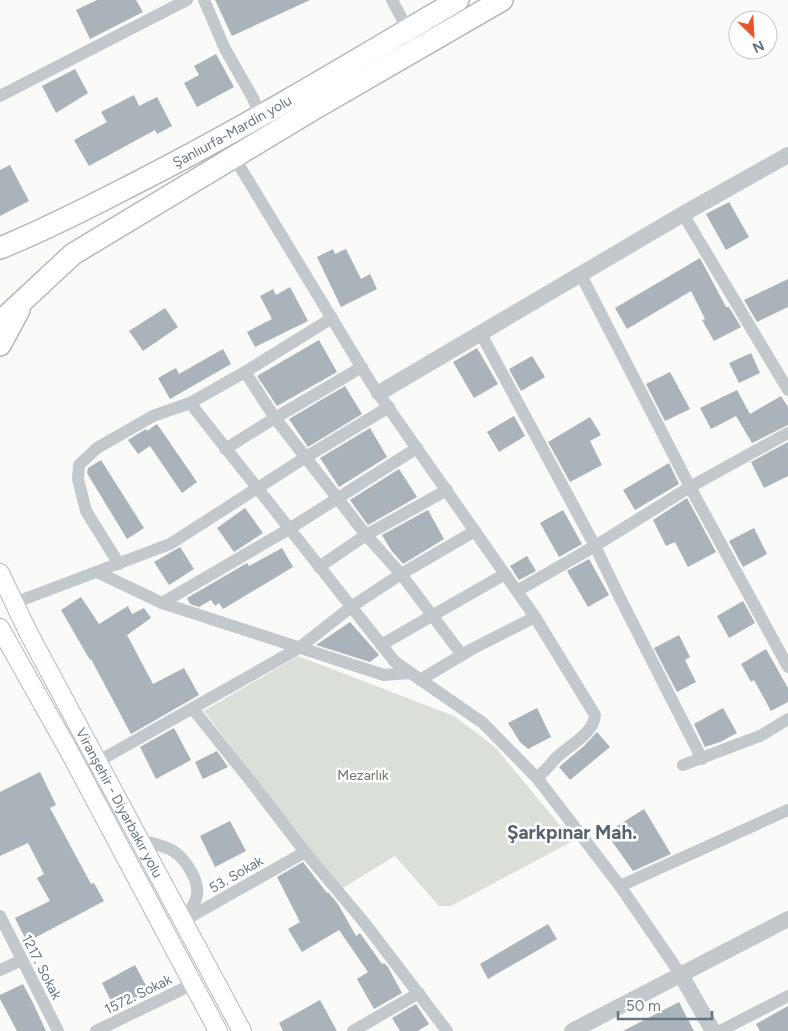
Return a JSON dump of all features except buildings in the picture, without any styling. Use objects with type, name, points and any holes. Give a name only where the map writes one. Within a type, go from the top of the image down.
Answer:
[{"type":"highway","name":"Şanlıurfa-Mardin yolu","points":[[0,248],[46,229],[175,163],[303,93],[458,0]]},
{"type":"highway","points":[[0,322],[73,254],[312,110],[502,0]]},
{"type":"highway","points":[[0,345],[25,298]]},
{"type":"main road","name":"Viranşehir - Diyarbakır yolu","points":[[0,573],[97,762],[242,1031]]},
{"type":"main road","name":"Viranşehir - Diyarbakır yolu","points":[[0,628],[69,751],[218,1031]]},
{"type":"street","points":[[0,96],[187,0]]},
{"type":"street","points":[[204,0],[225,49],[253,98],[260,116]]},
{"type":"street","points":[[392,0],[408,30]]},
{"type":"street","points":[[379,393],[683,214],[788,155]]},
{"type":"street","points":[[234,157],[362,367],[535,617],[595,715],[594,722],[588,732],[557,757],[537,778]]},
{"type":"street","points":[[683,214],[788,390]]},
{"type":"street","points":[[581,274],[690,487],[788,667]]},
{"type":"street","points":[[119,564],[86,511],[78,479],[79,465],[97,448],[152,416],[190,403],[245,372],[332,318]]},
{"type":"street","points":[[481,334],[595,546],[618,596],[702,759]]},
{"type":"street","points":[[226,449],[362,367]]},
{"type":"street","points":[[245,372],[275,418],[366,535],[401,574],[462,655]]},
{"type":"street","points":[[190,403],[395,662],[483,723],[537,778],[620,886],[681,975],[713,1031]]},
{"type":"street","points":[[14,603],[170,544],[212,519],[256,488],[389,407]]},
{"type":"street","points":[[517,591],[595,546],[690,487],[788,433]]},
{"type":"street","points":[[162,603],[289,529],[417,448]]},
{"type":"street","points":[[319,567],[366,535],[447,490]]},
{"type":"street","points":[[97,762],[298,648],[351,607],[401,574],[475,530]]},
{"type":"street","points":[[97,572],[162,603],[384,675],[415,677],[535,617]]},
{"type":"street","points":[[381,645],[505,574]]},
{"type":"street","points":[[193,709],[254,784],[304,852],[363,922],[447,1031]]},
{"type":"street","points":[[683,765],[762,735],[788,719]]},
{"type":"street","points":[[620,886],[788,810]]},
{"type":"street","points":[[139,840],[167,848],[180,855],[192,873],[196,881],[197,898],[183,921]]},
{"type":"street","name":"53. Sokak","points":[[183,921],[304,852]]},
{"type":"street","name":"1217. Sokak","points":[[0,916],[58,1031]]},
{"type":"street","points":[[572,1031],[788,919]]},
{"type":"street","points":[[0,970],[22,960]]},
{"type":"street","name":"1572. Sokak","points":[[96,1031],[192,984]]},
{"type":"street","points":[[353,1031],[419,993]]},
{"type":"street","points":[[720,1031],[788,996]]},
{"type":"green space","name":"Mezarlık","points":[[298,656],[454,716],[495,747],[573,841],[451,906],[439,906],[395,856],[341,889],[204,711]]},
{"type":"district","name":"Şarkpınar Mah.","points":[[572,832]]}]
